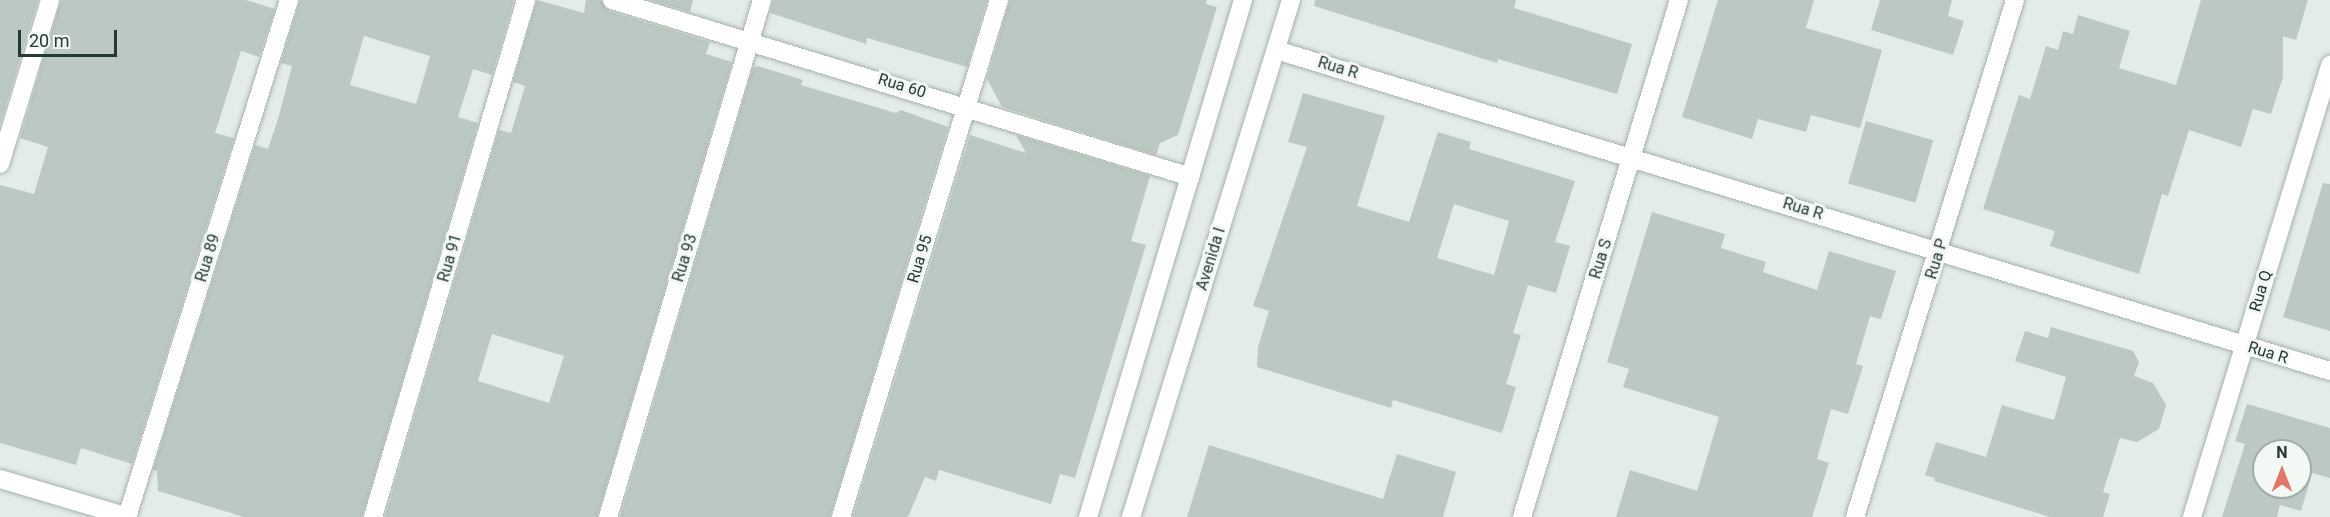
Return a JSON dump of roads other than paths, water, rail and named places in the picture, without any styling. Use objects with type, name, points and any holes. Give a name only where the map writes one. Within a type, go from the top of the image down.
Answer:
[{"type":"street","points":[[0,164],[50,0]]},
{"type":"street","name":"Rua 89","points":[[127,517],[289,0]]},
{"type":"street","name":"Rua 91","points":[[373,517],[526,0]]},
{"type":"street","name":"Rua 60","points":[[612,0],[750,39],[1191,177]]},
{"type":"street","name":"Rua 93","points":[[608,517],[762,0]]},
{"type":"street","name":"Rua 95","points":[[841,517],[999,0]]},
{"type":"street","points":[[1088,517],[1244,0]]},
{"type":"street","name":"Avenida I","points":[[1131,517],[1291,0]]},
{"type":"street","name":"Rua S","points":[[1522,517],[1679,0]]},
{"type":"street","name":"Rua P","points":[[1855,517],[1940,251],[2014,0]]},
{"type":"street","name":"Rua R","points":[[1276,50],[2330,371]]},
{"type":"street","name":"Rua Q","points":[[2192,517],[2330,65]]},
{"type":"street","points":[[0,479],[127,517]]}]
